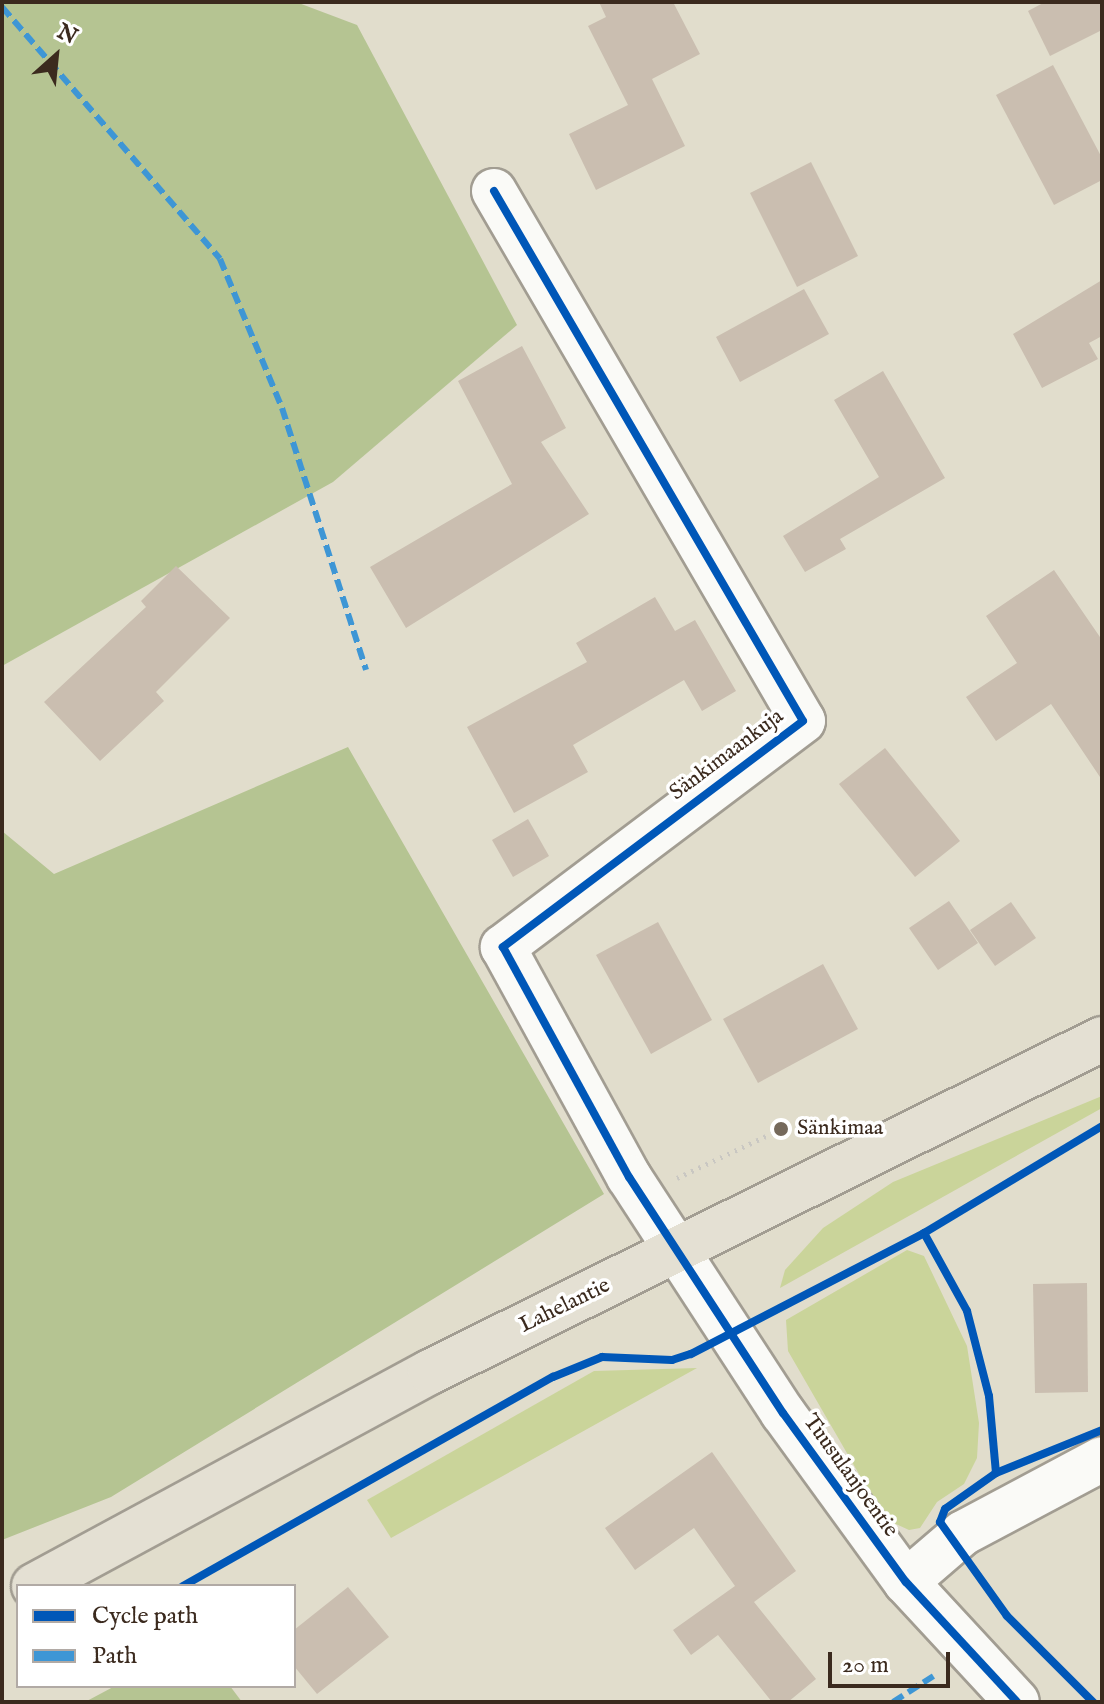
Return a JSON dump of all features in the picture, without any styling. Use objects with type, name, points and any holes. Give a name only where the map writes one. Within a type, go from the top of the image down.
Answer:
[{"type":"main road","name":"Lahelantie","points":[[38,1584],[430,1372],[679,1252],[1102,1039]]},
{"type":"street","name":"Sänkimaankuja","points":[[494,191],[803,721],[503,947],[629,1177],[679,1252]]},
{"type":"street","name":"Tuusulanjoentie","points":[[679,1252],[783,1413],[906,1582],[1017,1702]]},
{"type":"street","points":[[906,1582],[963,1533],[1102,1459]]},
{"type":"green space","points":[[2,2],[296,2],[357,25],[517,325],[333,482],[2,666]]},
{"type":"green space","points":[[348,747],[604,1194],[111,1497],[2,1540],[2,831],[54,874]]},
{"type":"green space","points":[[1102,1096],[1102,1108],[780,1288],[785,1270],[823,1228],[893,1182]]},
{"type":"green space","points":[[907,1250],[924,1256],[967,1346],[979,1423],[977,1458],[964,1484],[937,1502],[920,1528],[909,1530],[885,1519],[788,1351],[786,1320]]},
{"type":"green space","points":[[697,1368],[391,1538],[367,1500],[594,1371]]},
{"type":"green space","points":[[111,1688],[232,1688],[242,1702],[85,1702]]},
{"type":"building","points":[[599,2],[673,2],[700,54],[652,79],[685,146],[596,190],[569,134],[628,105],[588,26],[606,17]]},
{"type":"building","points":[[1045,2],[1102,2],[1102,30],[1050,56],[1028,11]]},
{"type":"building","points":[[1053,65],[1102,158],[1102,180],[1054,205],[996,95]]},
{"type":"building","points":[[811,162],[858,256],[797,287],[750,193]]},
{"type":"building","points":[[1102,280],[1102,336],[1089,343],[1098,359],[1042,388],[1013,334]]},
{"type":"building","points":[[804,289],[829,334],[740,382],[716,337]]},
{"type":"building","points":[[522,346],[566,428],[541,442],[589,514],[406,628],[370,567],[512,484],[458,381]]},
{"type":"building","points":[[883,371],[945,478],[840,539],[846,549],[805,572],[783,536],[879,477],[834,400]]},
{"type":"building","points":[[176,566],[230,618],[156,692],[164,701],[100,761],[44,702],[146,607],[141,601]]},
{"type":"building","points":[[1054,570],[1102,640],[1102,780],[1051,704],[996,741],[966,697],[1017,663],[986,616]]},
{"type":"building","points":[[655,597],[675,631],[695,620],[736,691],[702,711],[684,680],[573,745],[588,772],[514,813],[467,727],[587,662],[576,643]]},
{"type":"building","points":[[885,748],[960,841],[915,877],[839,784]]},
{"type":"building","points":[[528,819],[549,856],[513,877],[492,840]]},
{"type":"building","points":[[949,901],[978,943],[938,970],[909,928]]},
{"type":"building","points":[[1011,902],[1036,938],[995,966],[970,930]]},
{"type":"building","points":[[658,922],[712,1020],[651,1054],[596,955]]},
{"type":"building","points":[[823,964],[858,1029],[758,1083],[723,1019]]},
{"type":"building","points":[[1087,1283],[1088,1392],[1035,1393],[1033,1284]]},
{"type":"building","points":[[712,1452],[796,1571],[754,1602],[816,1679],[788,1702],[772,1702],[718,1635],[691,1655],[673,1630],[735,1586],[694,1528],[635,1570],[605,1528]]},
{"type":"building","points":[[348,1587],[389,1637],[317,1694],[296,1668],[296,1628]]},
{"type":"marked path","points":[[2,7],[220,259],[282,408],[366,670]]},
{"type":"marked path","points":[[893,1702],[935,1675]]},
{"type":"cycle path","points":[[494,191],[803,721],[503,947],[629,1177],[783,1413],[906,1582],[1017,1702]]},
{"type":"cycle path","points":[[187,1584],[553,1377],[602,1357],[672,1360],[691,1354],[924,1233],[1102,1126]]},
{"type":"cycle path","points":[[924,1233],[967,1311],[989,1396],[996,1473],[945,1509],[940,1522],[1007,1616],[1093,1702]]},
{"type":"cycle path","points":[[996,1473],[1102,1430]]},
{"type":"place","name":"Sänkimaa","points":[[781,1129]]}]
